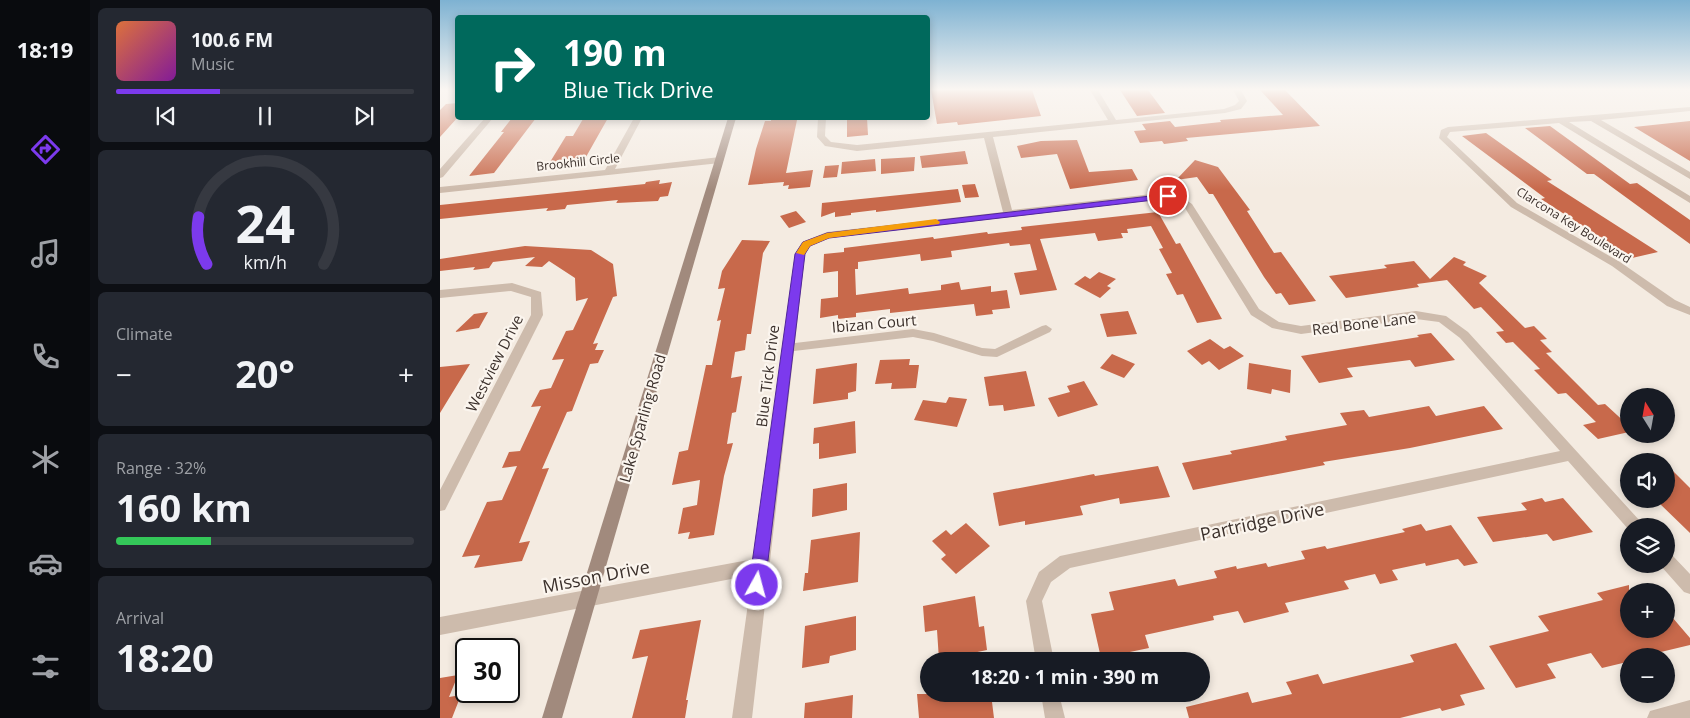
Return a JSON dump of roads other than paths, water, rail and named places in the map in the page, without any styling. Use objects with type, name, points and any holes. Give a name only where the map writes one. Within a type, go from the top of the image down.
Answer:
[{"type":"street","points":[[440,175],[484,124]]},
{"type":"street","points":[[609,172],[635,124]]},
{"type":"street","name":"Lake Sparling Road","points":[[552,718],[730,124]]},
{"type":"street","points":[[822,124],[821,137],[828,144],[857,148],[1099,124]]},
{"type":"street","name":"Clarcona Key Boulevard","points":[[1521,124],[1448,130],[1442,135],[1514,205],[1616,264],[1671,303],[1690,312]]},
{"type":"street","points":[[1566,124],[1690,200]]},
{"type":"street","points":[[1602,124],[1690,176]]},
{"type":"street","points":[[988,135],[1008,213]]},
{"type":"street","name":"Brookhill Circle","points":[[440,190],[720,160]]},
{"type":"street","name":"Red Bone Lane","points":[[1008,213],[1162,196],[1184,202],[1255,312],[1276,324],[1301,330],[1416,314],[1442,319],[1464,335],[1628,518]]},
{"type":"street","name":"Blue Tick Drive","points":[[742,718],[759,566],[800,254],[806,244],[827,235],[1008,213]]},
{"type":"street","name":"Westview Drive","points":[[440,294],[512,287],[537,295],[537,315],[440,505]]},
{"type":"street","name":"Ibizan Court","points":[[788,348],[913,334],[934,337],[982,352],[997,353],[1046,329]]},
{"type":"street","name":"Partridge Drive","points":[[1042,652],[1034,601],[1045,577],[1066,561],[1570,455]]},
{"type":"street","name":"Misson Drive","points":[[440,626],[759,566]]},
{"type":"street","points":[[1675,570],[1690,586]]},
{"type":"street","points":[[1052,702],[1055,718]]},
{"type":"street","points":[[1657,718],[1690,709]]}]
